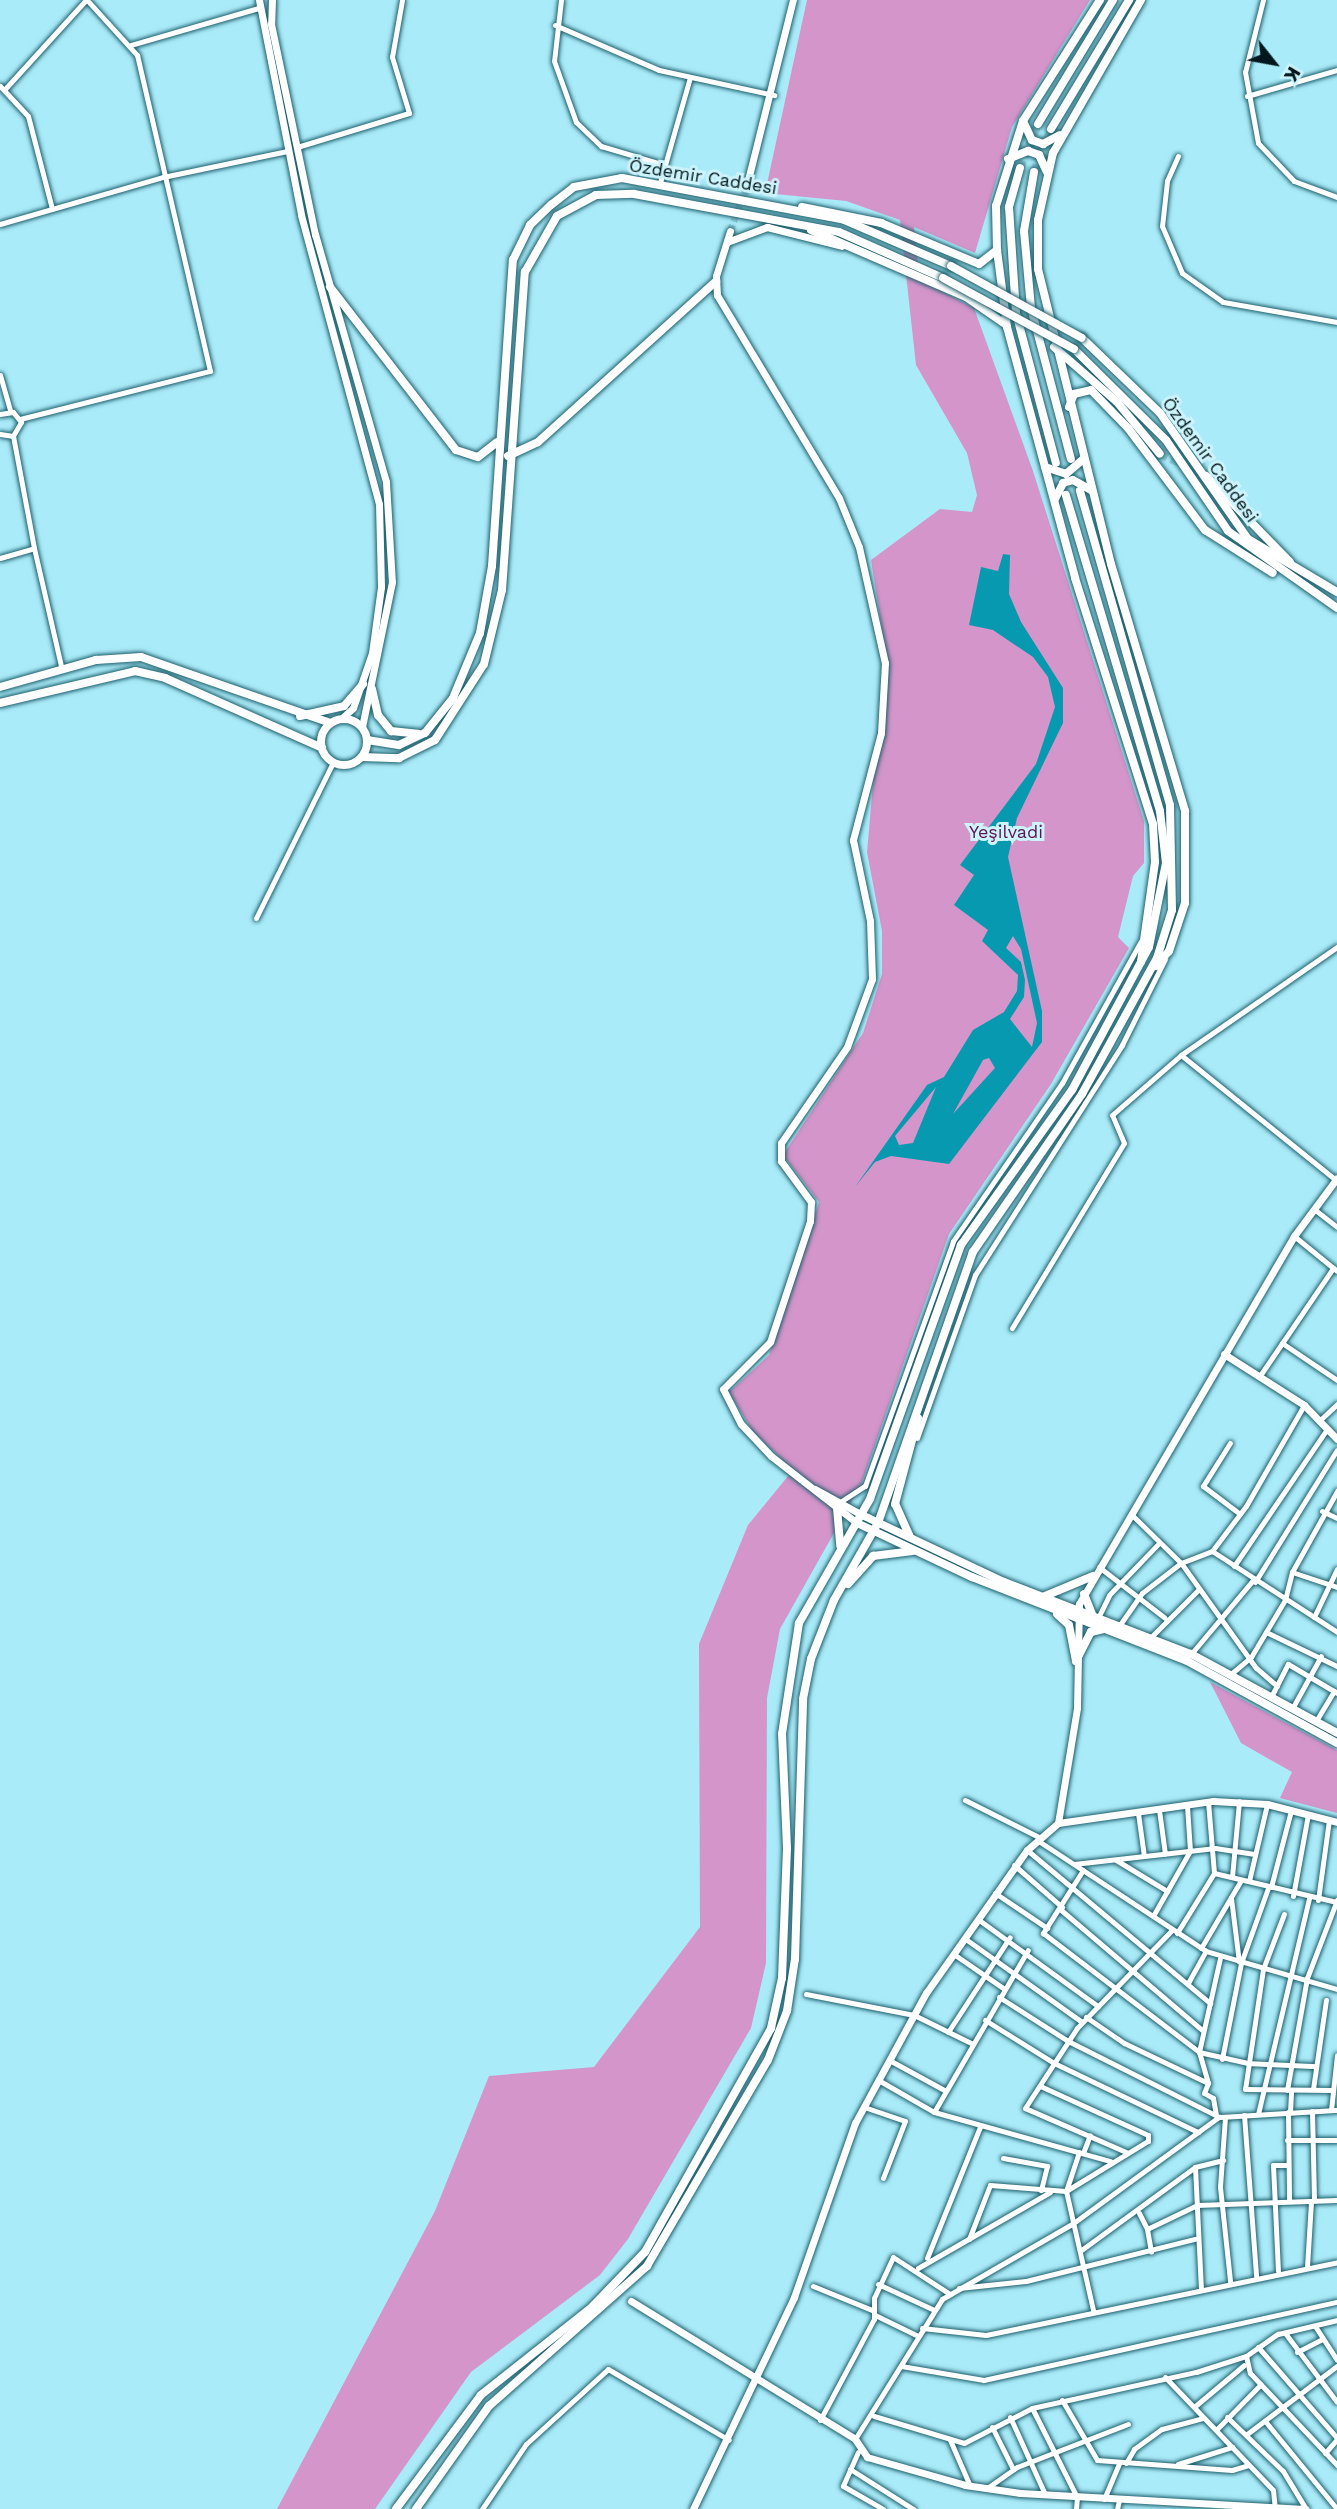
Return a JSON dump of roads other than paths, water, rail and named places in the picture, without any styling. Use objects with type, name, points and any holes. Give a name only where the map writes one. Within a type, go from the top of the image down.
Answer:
[{"type":"main road","points":[[1100,0],[1023,121],[1008,160],[996,206],[997,250],[1007,327],[1045,467],[1153,824],[1155,862],[1141,941],[1142,963]]},
{"type":"main road","points":[[1038,124],[1113,0]]},
{"type":"main road","points":[[1051,129],[1129,0]]},
{"type":"main road","points":[[1141,0],[1061,133],[1048,175],[1038,269],[1051,341],[1091,490],[1185,811],[1185,903],[1169,951],[1149,974]]},
{"type":"main road","points":[[1023,121],[1032,140],[1043,144],[1061,133]]},
{"type":"main road","points":[[1008,160],[1023,152],[1039,155],[1048,175]]},
{"type":"main road","points":[[1020,168],[1009,207],[1009,261],[1024,350],[1056,463]]},
{"type":"main road","points":[[1034,172],[1024,231],[1029,297],[1071,459]]},
{"type":"main road","name":"Özdemir Caddesi","points":[[425,733],[453,698],[480,634],[492,566],[497,442],[513,260],[530,225],[574,187],[594,181],[659,186],[784,206],[878,231],[951,266],[1082,338],[1160,413],[1248,539],[1337,592]]},
{"type":"main road","name":"Özdemir Caddesi","points":[[362,757],[399,758],[435,740],[484,664],[502,590],[508,456],[525,272],[557,216],[596,195],[634,194],[788,221],[875,244],[1074,349],[1166,440],[1228,531],[1294,582],[1337,607]]},
{"type":"main road","points":[[784,206],[817,207],[881,223],[979,264],[997,250]]},
{"type":"main road","points":[[788,221],[878,256],[994,311],[1007,327]]},
{"type":"main road","points":[[508,456],[538,442],[716,281]]},
{"type":"main road","points":[[330,287],[456,450],[478,457],[497,442]]},
{"type":"main road","points":[[1051,341],[1117,402],[1160,454]]},
{"type":"main road","points":[[1069,407],[1074,394],[1091,390],[1128,428],[1205,530],[1242,559],[1294,582]]},
{"type":"main road","points":[[1045,467],[1066,474],[1083,459]]},
{"type":"main road","points":[[1206,476],[1309,577]]},
{"type":"main road","points":[[1055,503],[1063,483],[1083,482],[1091,490]]},
{"type":"main road","points":[[416,2509],[489,2406],[648,2266],[768,2060],[787,2011],[795,1959],[803,1699],[834,1600],[876,1527],[973,1252],[1082,1094],[1149,974],[1172,910],[1170,805],[1080,491]]},
{"type":"main road","points":[[396,2509],[481,2395],[592,2307],[645,2252],[771,2028],[782,1978],[787,1848],[782,1734],[789,1660],[799,1623],[860,1519],[961,1245],[1072,1090],[1142,963],[1161,904],[1160,811],[1066,495]]},
{"type":"main road","points":[[0,687],[62,670],[142,657],[298,716],[330,723],[342,719],[362,727],[367,740],[362,757],[350,764],[333,762],[322,748],[308,737],[135,671],[0,703]]},
{"type":"main road","points":[[298,716],[344,706],[363,684]]},
{"type":"main road","points":[[372,689],[378,715],[391,731],[425,733]]},
{"type":"main road","points":[[322,748],[330,723]]},
{"type":"main road","points":[[367,740],[399,745],[425,733]]},
{"type":"main road","points":[[912,1540],[895,1504],[917,1438],[918,1408]]},
{"type":"main road","points":[[838,1505],[843,1522],[839,1551]]},
{"type":"main road","points":[[860,1519],[917,1551],[1052,1608],[1096,1617],[1191,1654],[1232,1673],[1337,1733]]},
{"type":"main road","points":[[876,1527],[1039,1595],[1106,1629],[1227,1681],[1337,1744]]},
{"type":"main road","points":[[834,1600],[873,1556],[917,1551]]},
{"type":"main road","points":[[1039,1595],[1058,1595],[1093,1576]]},
{"type":"main road","points":[[1084,1594],[1096,1617]]},
{"type":"main road","points":[[1052,1608],[1069,1625],[1076,1661]]},
{"type":"main road","points":[[1076,1661],[1091,1632],[1106,1629]]},
{"type":"street","points":[[20,419],[210,371],[131,45],[86,0],[2,88],[28,116],[52,209]]},
{"type":"street","points":[[272,0],[297,147],[330,287],[386,482],[392,582],[362,727]]},
{"type":"street","points":[[297,147],[409,113],[392,57],[402,0]]},
{"type":"street","points":[[561,0],[555,25],[554,61],[576,122],[601,146],[665,165]]},
{"type":"street","points":[[747,188],[774,95],[793,0]]},
{"type":"street","points":[[1263,0],[1245,72],[1247,96],[1258,143],[1272,164],[1294,181],[1337,197]]},
{"type":"street","points":[[131,45],[259,4],[287,151],[379,504],[381,587],[363,684],[342,719]]},
{"type":"street","points":[[555,25],[659,71],[774,95]]},
{"type":"street","points":[[1247,96],[1337,70]]},
{"type":"street","points":[[659,186],[690,77]]},
{"type":"street","points":[[0,223],[163,177],[287,151]]},
{"type":"street","points":[[1178,156],[1167,181],[1162,226],[1182,273],[1223,302],[1337,322]]},
{"type":"street","points":[[726,242],[767,227],[878,256]]},
{"type":"street","points":[[730,231],[716,281],[730,317],[839,498],[859,547],[885,663],[881,733],[853,840],[870,921],[873,979],[847,1047],[781,1143],[781,1161],[811,1202],[810,1221],[770,1342],[723,1389],[741,1424],[805,1484],[860,1519]]},
{"type":"street","points":[[0,375],[10,411],[20,419]]},
{"type":"street","points":[[0,413],[10,411]]},
{"type":"street","points":[[20,419],[13,436],[34,548],[62,670]]},
{"type":"street","points":[[0,434],[13,436]]},
{"type":"street","points":[[0,558],[34,548]]},
{"type":"street","points":[[256,918],[333,762]]},
{"type":"street","points":[[838,1505],[865,1486],[953,1241],[1062,1083],[1141,941]]},
{"type":"street","points":[[1012,1328],[1124,1143],[1112,1115],[1181,1055],[1337,947]]},
{"type":"street","points":[[917,1438],[975,1275],[1122,1045],[1169,951]]},
{"type":"street","points":[[1058,1823],[1077,1709],[1078,1614],[1084,1594],[1294,1236],[1336,1180],[1181,1055]]},
{"type":"street","points":[[1314,1209],[1337,1227]]},
{"type":"street","points":[[1259,1377],[1335,1270],[1294,1236]]},
{"type":"street","points":[[1282,1343],[1337,1380]]},
{"type":"street","points":[[1224,1354],[1304,1405],[1337,1439]]},
{"type":"street","points":[[1119,1626],[1138,1598],[1181,1563],[1212,1551],[1240,1514],[1304,1405]]},
{"type":"street","points":[[1319,1421],[1337,1405]]},
{"type":"street","points":[[1234,1566],[1327,1429]]},
{"type":"street","points":[[1230,1443],[1203,1486],[1240,1514]]},
{"type":"street","points":[[1191,1654],[1254,1581],[1337,1450]]},
{"type":"street","points":[[1232,1673],[1251,1657],[1285,1600],[1292,1572],[1322,1511],[1337,1491]]},
{"type":"street","points":[[1322,1511],[1337,1518]]},
{"type":"street","points":[[1131,1514],[1181,1563],[1220,1621],[1277,1686]]},
{"type":"street","points":[[1096,1617],[1119,1584],[1159,1543]]},
{"type":"street","points":[[1212,1551],[1254,1581],[1337,1632]]},
{"type":"street","points":[[1099,1567],[1165,1618]]},
{"type":"street","points":[[1314,1617],[1335,1586],[1337,1569]]},
{"type":"street","points":[[1292,1572],[1335,1586]]},
{"type":"street","points":[[1150,1638],[1165,1618],[1198,1590]]},
{"type":"street","points":[[1266,1632],[1337,1665]]},
{"type":"street","points":[[1293,1707],[1321,1656]]},
{"type":"street","points":[[1272,1695],[1288,1664],[1336,1692],[1316,1721]]},
{"type":"street","points":[[965,1800],[1038,1838],[1174,1931],[1220,1958],[1307,1978],[1337,1989]]},
{"type":"street","points":[[1232,1877],[1239,1801]]},
{"type":"street","points":[[1126,2152],[1025,2108],[1084,2020],[1130,1970],[1174,1931],[1214,1873],[1215,1848],[1208,1802]]},
{"type":"street","points":[[693,2509],[729,2441],[755,2382],[864,2107],[914,2015],[967,1940],[1014,1864],[1038,1838],[1058,1823],[1208,1802],[1267,1804],[1333,1821],[1318,1900]]},
{"type":"street","points":[[1248,1881],[1267,1804]]},
{"type":"street","points":[[1153,1916],[1190,1851],[1187,1806]]},
{"type":"street","points":[[1159,1810],[1165,1854]]},
{"type":"street","points":[[1222,2059],[1240,1962],[1269,1888],[1291,1810]]},
{"type":"street","points":[[1138,1813],[1144,1856]]},
{"type":"street","points":[[1293,1896],[1308,1814]]},
{"type":"street","points":[[1074,1864],[1215,1848],[1255,1854]]},
{"type":"street","points":[[1027,1850],[1152,1951],[1210,2003]]},
{"type":"street","points":[[1114,1860],[1167,1891]]},
{"type":"street","points":[[1014,1864],[1130,1970],[1202,2030]]},
{"type":"street","points":[[1083,1870],[1062,1909],[1043,1933],[1114,1990],[1199,2052],[1248,2063],[1315,2066]]},
{"type":"street","points":[[1214,1873],[1293,1896],[1337,1901],[1307,1978],[1290,2065],[1287,2140],[1289,2199]]},
{"type":"street","points":[[1188,1983],[1203,1949],[1241,1880]]},
{"type":"street","points":[[995,1893],[1047,1928]]},
{"type":"street","points":[[1231,1898],[1240,1962]]},
{"type":"street","points":[[1258,2115],[1260,2090],[1269,2064],[1287,1974],[1308,1898]]},
{"type":"street","points":[[1284,1914],[1263,1969],[1245,2089],[1332,2090]]},
{"type":"street","points":[[979,1920],[1028,1950],[1098,2006]]},
{"type":"street","points":[[948,2032],[982,1973],[997,1958],[1010,1937]]},
{"type":"street","points":[[967,1940],[1016,1969],[1084,2020],[1124,2043],[1208,2083]]},
{"type":"street","points":[[934,2112],[971,2043],[1028,1950]]},
{"type":"street","points":[[955,1955],[1003,1988]]},
{"type":"street","points":[[1220,1958],[1199,2052],[1208,2083],[1204,2093],[1213,2098],[1220,2116],[1222,2203],[1230,2281]]},
{"type":"street","points":[[806,1994],[914,2015],[971,2043]]},
{"type":"street","points":[[999,1997],[1068,2041],[1220,2116],[1334,2110],[1332,2090],[1337,2057]]},
{"type":"street","points":[[1313,2089],[1326,2000]]},
{"type":"street","points":[[985,2020],[1054,2063],[1198,2133]]},
{"type":"street","points":[[891,2061],[944,2091]]},
{"type":"street","points":[[880,2081],[934,2112],[980,2127],[1110,2161]]},
{"type":"street","points":[[969,2239],[990,2185],[1050,2192],[1066,2191],[1110,2161],[1148,2141],[1148,2135],[1040,2086]]},
{"type":"street","points":[[864,2107],[905,2121],[883,2178]]},
{"type":"street","points":[[1307,2267],[1313,2201],[1312,2111]]},
{"type":"street","points":[[1244,2115],[1248,2200],[1256,2276]]},
{"type":"street","points":[[855,2439],[874,2416],[922,2328],[934,2310],[950,2294],[1072,2224],[1220,2116]]},
{"type":"street","points":[[918,2268],[927,2258],[980,2127]]},
{"type":"street","points":[[1090,2135],[1066,2191],[1093,2311]]},
{"type":"street","points":[[1287,2140],[1337,2140]]},
{"type":"street","points":[[1003,2158],[1047,2166],[1041,2190]]},
{"type":"street","points":[[1080,2251],[1139,2213],[1195,2167],[1223,2160]]},
{"type":"street","points":[[1278,2272],[1273,2165],[1288,2165]]},
{"type":"street","points":[[1195,2167],[1195,2239],[1201,2288]]},
{"type":"street","points":[[927,2258],[969,2239],[1050,2192]]},
{"type":"street","points":[[1147,2229],[1197,2205],[1274,2199],[1337,2200]]},
{"type":"street","points":[[1139,2213],[1147,2229],[1151,2252]]},
{"type":"street","points":[[959,2288],[1151,2252],[1195,2239]]},
{"type":"street","points":[[820,2420],[873,2313],[878,2284],[893,2257],[918,2268],[950,2294]]},
{"type":"street","points":[[922,2328],[986,2335],[1230,2281],[1337,2262]]},
{"type":"street","points":[[878,2284],[934,2310]]},
{"type":"street","points":[[813,2286],[918,2336]]},
{"type":"street","points":[[631,2301],[755,2382],[855,2439],[858,2452],[843,2486],[883,2509]]},
{"type":"street","points":[[901,2366],[984,2380],[1337,2302]]},
{"type":"street","points":[[874,2416],[964,2444],[1010,2417],[1032,2408],[1246,2356],[1284,2333],[1337,2320]]},
{"type":"street","points":[[1315,2326],[1337,2360]]},
{"type":"street","points":[[1284,2333],[1297,2353],[1337,2400]]},
{"type":"street","points":[[1297,2353],[1322,2339]]},
{"type":"street","points":[[1258,2347],[1337,2439],[1325,2453]]},
{"type":"street","points":[[1194,2407],[1244,2365],[1246,2356]]},
{"type":"street","points":[[1244,2365],[1337,2464]]},
{"type":"street","points":[[1247,2434],[1337,2366]]},
{"type":"street","points":[[482,2509],[526,2444],[608,2369],[729,2441]]},
{"type":"street","points":[[1165,2377],[1273,2490],[1275,2508]]},
{"type":"street","points":[[1216,2430],[1261,2384]]},
{"type":"street","points":[[1062,2400],[1092,2458],[1175,2466],[1248,2465]]},
{"type":"street","points":[[1032,2408],[1077,2497],[1076,2509]]},
{"type":"street","points":[[1010,2417],[1034,2460],[1045,2494]]},
{"type":"street","points":[[1227,2417],[1289,2478],[1306,2509]]},
{"type":"street","points":[[1104,2499],[1123,2463],[1134,2449],[1162,2429],[1203,2418]]},
{"type":"street","points":[[1265,2421],[1337,2509]]},
{"type":"street","points":[[987,2489],[1013,2469],[1128,2424]]},
{"type":"street","points":[[992,2427],[1013,2469]]},
{"type":"street","points":[[950,2440],[970,2486]]},
{"type":"street","points":[[1175,2466],[1232,2447]]},
{"type":"street","points":[[858,2452],[987,2489],[1119,2500],[1306,2509]]},
{"type":"street","points":[[850,2469],[913,2509]]},
{"type":"street","points":[[1117,2509],[1119,2500]]},
{"type":"water","points":[[1003,554],[1010,555],[1009,594],[1021,622],[1063,688],[1063,723],[1017,818],[1008,857],[1042,1011],[1042,1042],[949,1164],[891,1156],[875,1162],[855,1187],[927,1085],[944,1077],[973,1030],[1004,1012],[1017,991],[1018,975],[982,941],[988,930],[954,905],[974,875],[960,865],[1036,764],[1055,707],[1048,677],[1033,657],[993,630],[969,625],[981,567],[998,571]],"holes":[[[1013,936],[1021,949],[1037,1023],[1032,1047],[1010,1019],[1024,997],[1025,980],[1021,962],[1006,948]],[[989,1058],[995,1068],[953,1114],[983,1060]],[[936,1087],[913,1143],[899,1145],[895,1136]]]},
{"type":"tunnel","points":[[1020,168],[1038,124]]},
{"type":"tunnel","points":[[1034,172],[1051,129]]},
{"type":"tunnel","points":[[730,231],[746,188]]},
{"type":"tunnel","points":[[1160,454],[1204,475]]},
{"type":"park label","name":"Yeşilvadi","points":[[1006,832]]}]
